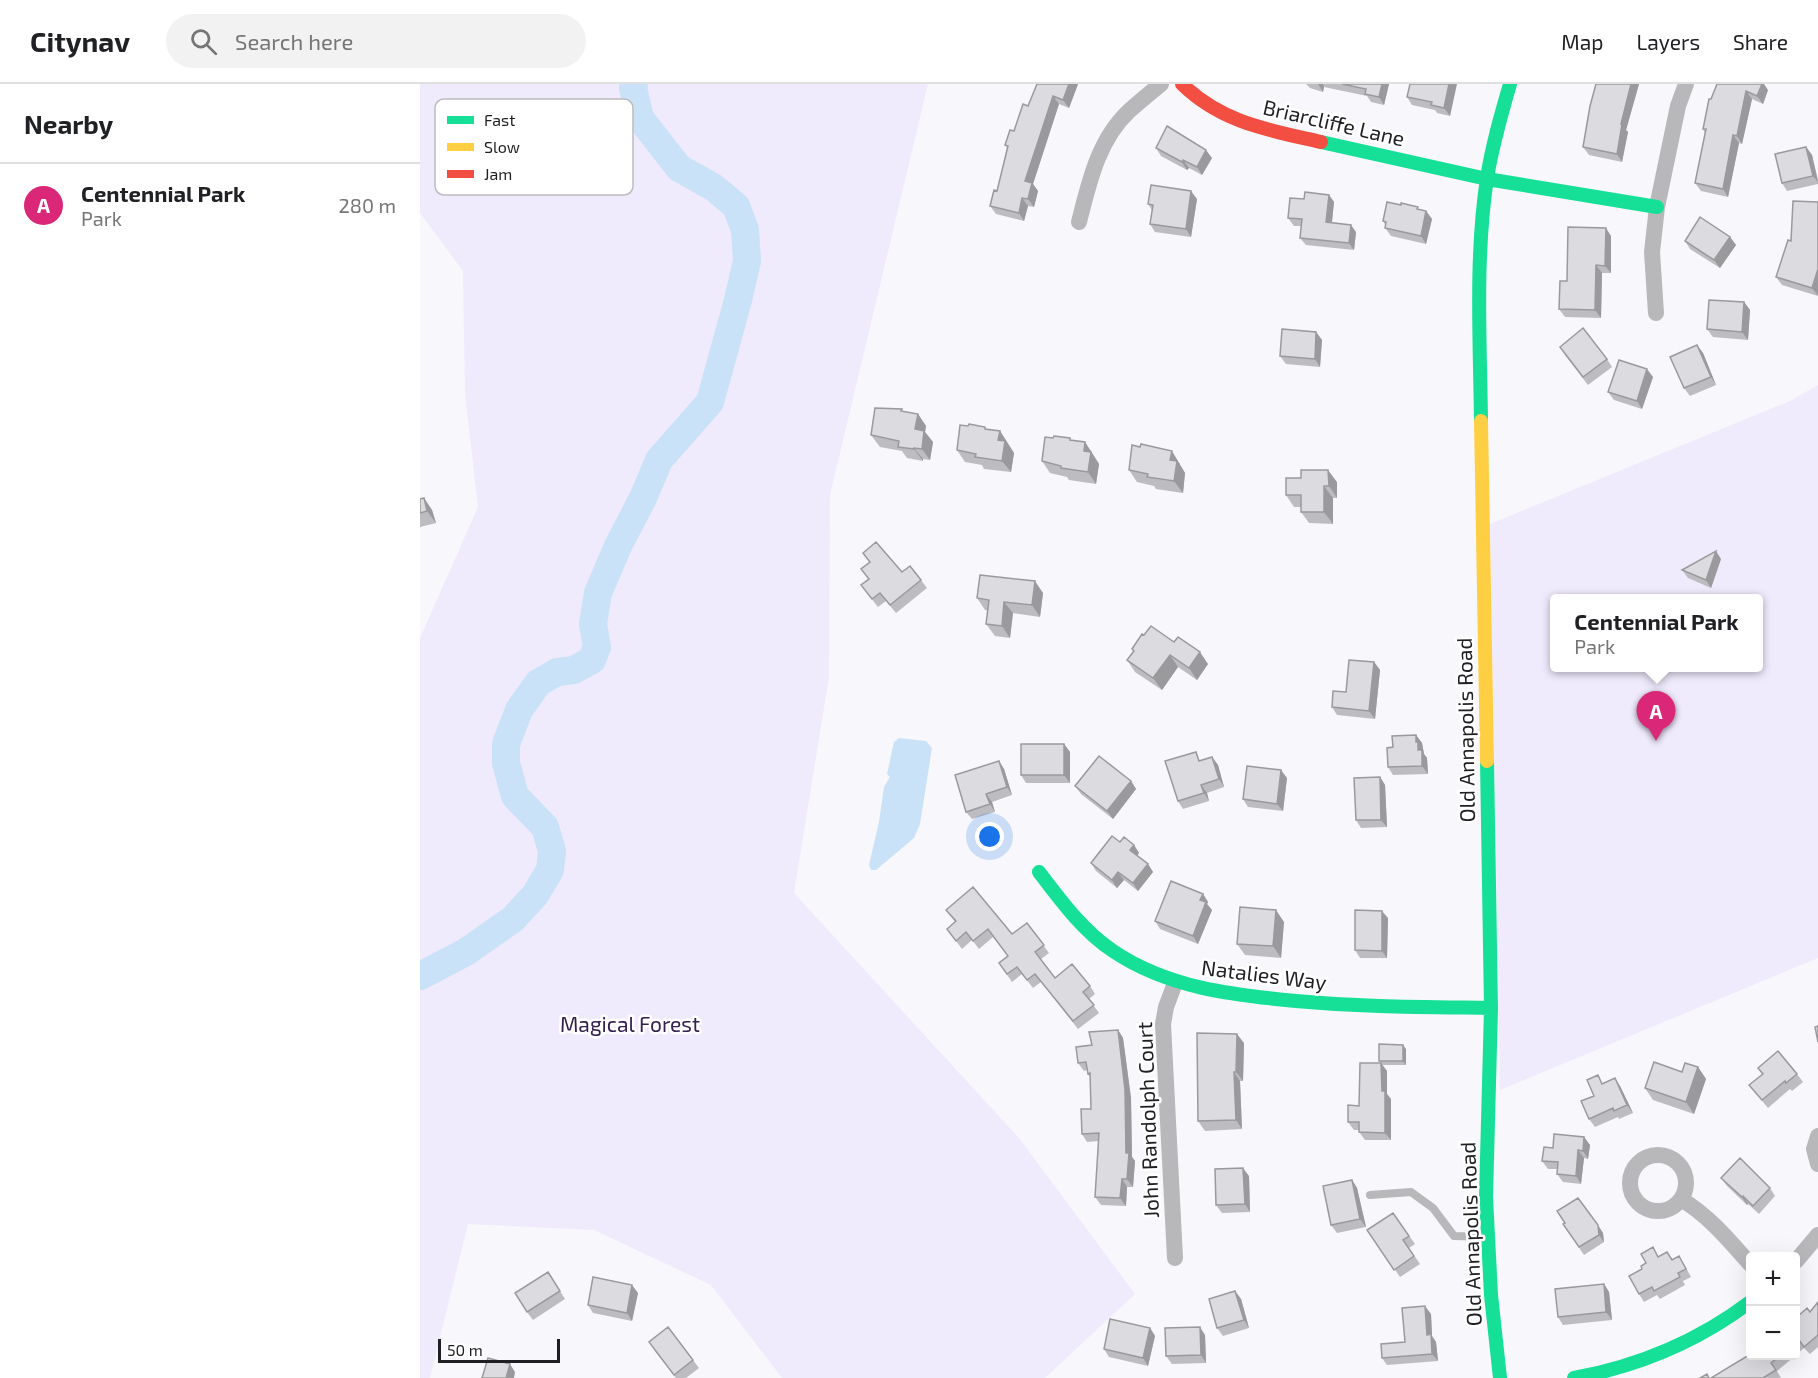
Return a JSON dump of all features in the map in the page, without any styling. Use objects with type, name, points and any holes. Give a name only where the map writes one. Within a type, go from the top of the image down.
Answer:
[{"type":"street","points":[[1079,222],[1090,178],[1112,131],[1127,112],[1161,84]]},
{"type":"street","name":"Briarcliffe Lane","points":[[1182,84],[1195,98],[1227,117],[1258,128],[1487,178],[1657,207]]},
{"type":"street","name":"Old Annapolis Road","points":[[1500,1378],[1491,1295],[1486,1197],[1491,1008],[1479,303],[1487,178],[1498,125],[1510,84]]},
{"type":"street","points":[[1656,313],[1652,252],[1657,207],[1678,106],[1686,84]]},
{"type":"street","name":"Natalies Way","points":[[1039,872],[1066,909],[1089,932],[1113,951],[1145,970],[1175,983],[1225,994],[1308,1003],[1350,1006],[1491,1008]]},
{"type":"street","name":"John Randolph Court","points":[[1175,983],[1166,1007],[1163,1024],[1175,1258]]},
{"type":"street","points":[[1818,1136],[1814,1149],[1818,1164]]},
{"type":"street","points":[[1681,1199],[1700,1211],[1714,1224],[1746,1260]]},
{"type":"street","points":[[1800,1257],[1818,1234]]},
{"type":"street","points":[[1574,1378],[1590,1376],[1668,1351],[1707,1331],[1746,1306]]},
{"type":"lane","points":[[1370,1195],[1411,1192],[1433,1208],[1454,1236],[1488,1237]]},
{"type":"green space","name":"Magical Forest","points":[[420,84],[928,84],[830,495],[829,677],[794,893],[1019,1138],[1135,1294],[1045,1378],[782,1378],[711,1285],[594,1230],[468,1224],[430,1378],[420,1378],[420,638],[478,507],[465,395],[463,271],[420,213]]},
{"type":"green space","points":[[1818,385],[1818,958],[1500,1090],[1490,524],[1790,401]]},
{"type":"water","points":[[899,738],[926,741],[932,748],[920,824],[914,838],[876,870],[871,870],[869,865],[884,787],[890,777],[887,774],[894,742]]},
{"type":"building","points":[[1037,84],[1069,84],[1063,100],[1053,96],[1025,181],[1032,183],[1028,199],[1022,198],[1019,213],[990,206],[994,190],[997,191],[1010,130],[1014,131],[1023,104],[1028,106]]},
{"type":"building","points":[[1342,84],[1382,84],[1379,97],[1365,94],[1366,89]]},
{"type":"building","points":[[1410,84],[1449,84],[1444,108],[1431,105],[1432,102],[1407,97]]},
{"type":"building","points":[[1596,84],[1631,84],[1621,124],[1617,154],[1583,147]]},
{"type":"building","points":[[1717,84],[1762,84],[1757,96],[1746,91],[1737,136],[1733,135],[1723,189],[1695,183],[1706,129],[1703,129],[1709,99]]},
{"type":"building","points":[[1167,126],[1206,150],[1197,167],[1156,148]]},
{"type":"building","points":[[1806,147],[1813,176],[1782,183],[1775,154]]},
{"type":"building","points":[[1151,185],[1191,191],[1186,229],[1150,224],[1153,205],[1148,204]]},
{"type":"building","points":[[1305,192],[1329,195],[1326,222],[1351,225],[1349,243],[1300,238],[1302,219],[1288,218],[1290,198],[1304,199]]},
{"type":"building","points":[[1793,201],[1818,202],[1818,269],[1812,288],[1776,277],[1788,240],[1791,241]]},
{"type":"building","points":[[1387,202],[1401,205],[1401,203],[1426,211],[1421,236],[1385,228],[1386,222],[1383,221]]},
{"type":"building","points":[[1700,217],[1730,237],[1714,260],[1685,241]]},
{"type":"building","points":[[1568,227],[1606,228],[1605,266],[1596,265],[1595,310],[1559,309],[1560,281],[1567,281]]},
{"type":"building","points":[[1709,300],[1744,302],[1742,332],[1707,329]]},
{"type":"building","points":[[1583,328],[1607,359],[1583,377],[1560,347]]},
{"type":"building","points":[[1282,329],[1316,332],[1315,359],[1280,356]]},
{"type":"building","points":[[1697,345],[1711,377],[1684,388],[1670,357]]},
{"type":"building","points":[[1619,360],[1647,369],[1637,401],[1608,392]]},
{"type":"building","points":[[875,408],[902,409],[901,411],[918,414],[915,429],[924,431],[922,449],[898,447],[899,441],[871,435]]},
{"type":"building","points":[[969,424],[1000,431],[998,440],[1005,441],[1002,461],[975,457],[976,454],[957,450],[960,425],[968,426]]},
{"type":"building","points":[[1054,436],[1085,442],[1084,451],[1091,452],[1088,472],[1061,468],[1061,466],[1042,461],[1045,437],[1053,438]]},
{"type":"building","points":[[1141,444],[1172,451],[1170,460],[1177,461],[1174,481],[1147,477],[1148,474],[1129,470],[1132,445],[1140,447]]},
{"type":"building","points":[[1301,470],[1328,470],[1329,486],[1324,486],[1324,512],[1301,512],[1301,495],[1286,495],[1286,478],[1301,478]]},
{"type":"building","points":[[424,498],[427,511],[420,513],[420,499]]},
{"type":"building","points":[[876,542],[902,572],[910,566],[921,580],[890,605],[880,593],[872,599],[861,585],[869,579],[861,569],[870,562],[863,553]]},
{"type":"building","points":[[1716,551],[1706,580],[1682,570]]},
{"type":"building","points":[[980,575],[1035,581],[1032,605],[1004,602],[1002,626],[986,624],[989,600],[977,598]]},
{"type":"building","points":[[1151,626],[1174,642],[1178,637],[1200,652],[1189,668],[1170,655],[1153,678],[1127,660],[1142,634],[1144,635]]},
{"type":"building","points":[[1349,660],[1374,662],[1369,711],[1332,707],[1333,691],[1346,692]]},
{"type":"building","points":[[1416,735],[1418,750],[1422,750],[1422,766],[1388,767],[1387,748],[1393,747],[1392,736]]},
{"type":"building","points":[[1021,744],[1064,744],[1064,775],[1021,775]]},
{"type":"building","points":[[1196,752],[1199,761],[1212,757],[1219,779],[1201,785],[1204,793],[1178,801],[1165,761]]},
{"type":"building","points":[[1099,756],[1131,781],[1107,811],[1075,786]]},
{"type":"building","points":[[999,761],[1007,787],[986,794],[990,804],[966,812],[955,775]]},
{"type":"building","points":[[1247,766],[1281,770],[1277,804],[1243,799]]},
{"type":"building","points":[[1380,777],[1381,820],[1356,820],[1354,778]]},
{"type":"building","points":[[1112,836],[1120,842],[1124,837],[1134,845],[1130,850],[1148,864],[1133,883],[1118,872],[1112,880],[1091,863]]},
{"type":"building","points":[[1171,881],[1203,894],[1200,900],[1206,902],[1193,936],[1155,921]]},
{"type":"building","points":[[973,887],[1012,934],[1027,923],[1044,945],[1035,952],[1055,978],[1072,964],[1090,986],[1083,992],[1094,1005],[1073,1021],[1035,974],[1027,980],[1017,967],[1007,974],[999,963],[1008,956],[988,929],[973,941],[966,932],[956,941],[947,929],[956,921],[946,910]]},
{"type":"building","points":[[1240,907],[1276,910],[1273,946],[1237,944]]},
{"type":"building","points":[[1355,910],[1382,911],[1382,951],[1355,950]]},
{"type":"building","points":[[1818,1026],[1818,1042],[1815,1027]]},
{"type":"building","points":[[1118,1030],[1125,1090],[1126,1153],[1129,1153],[1127,1179],[1122,1179],[1120,1198],[1095,1197],[1099,1133],[1082,1134],[1081,1109],[1091,1109],[1090,1073],[1088,1074],[1086,1062],[1078,1063],[1076,1047],[1092,1045],[1089,1032]]},
{"type":"building","points":[[1197,1033],[1237,1034],[1236,1072],[1234,1072],[1236,1120],[1198,1121]]},
{"type":"building","points":[[1379,1044],[1403,1045],[1403,1061],[1379,1061]]},
{"type":"building","points":[[1778,1051],[1797,1074],[1762,1100],[1749,1085],[1763,1074],[1758,1068]]},
{"type":"building","points":[[1654,1062],[1682,1072],[1685,1063],[1698,1067],[1686,1102],[1645,1088]]},
{"type":"building","points":[[1360,1063],[1381,1063],[1382,1091],[1385,1091],[1385,1133],[1359,1132],[1359,1122],[1348,1122],[1348,1105],[1359,1106]]},
{"type":"building","points":[[1598,1075],[1602,1084],[1615,1078],[1627,1105],[1614,1111],[1613,1108],[1589,1119],[1581,1101],[1594,1096],[1587,1080]]},
{"type":"building","points":[[1554,1134],[1584,1137],[1583,1151],[1578,1150],[1576,1176],[1557,1174],[1558,1162],[1542,1161],[1544,1147],[1553,1148]]},
{"type":"building","points":[[1740,1158],[1770,1188],[1753,1206],[1721,1178]]},
{"type":"building","points":[[1243,1168],[1245,1204],[1216,1205],[1215,1169]]},
{"type":"building","points":[[1352,1180],[1360,1219],[1331,1225],[1323,1186]]},
{"type":"building","points":[[1578,1198],[1598,1225],[1599,1235],[1579,1247],[1557,1211]]},
{"type":"building","points":[[1393,1213],[1409,1236],[1403,1240],[1414,1256],[1394,1270],[1367,1230]]},
{"type":"building","points":[[1653,1247],[1658,1257],[1667,1252],[1672,1260],[1679,1256],[1686,1269],[1678,1273],[1680,1277],[1654,1291],[1652,1287],[1639,1294],[1629,1276],[1642,1269],[1641,1266],[1646,1263],[1641,1254]]},
{"type":"building","points":[[548,1272],[560,1291],[527,1312],[515,1293]]},
{"type":"building","points":[[593,1277],[632,1285],[627,1313],[588,1305]]},
{"type":"building","points":[[1604,1284],[1606,1312],[1558,1317],[1555,1289]]},
{"type":"building","points":[[1235,1291],[1244,1320],[1217,1328],[1209,1299]]},
{"type":"building","points":[[1818,1302],[1818,1335],[1804,1347],[1800,1341],[1800,1314],[1807,1308],[1810,1312]]},
{"type":"building","points":[[1425,1306],[1427,1335],[1431,1334],[1432,1354],[1382,1358],[1381,1344],[1405,1342],[1402,1308]]},
{"type":"building","points":[[1110,1319],[1150,1328],[1143,1358],[1104,1349]]},
{"type":"building","points":[[668,1327],[693,1360],[674,1375],[649,1342]]},
{"type":"building","points":[[1200,1327],[1201,1355],[1166,1356],[1165,1328]]},
{"type":"building","points":[[1746,1357],[1746,1360],[1775,1360],[1771,1363],[1776,1370],[1763,1378],[1711,1378]]},
{"type":"building","points":[[488,1358],[510,1364],[506,1378],[482,1378]]},
{"type":"waterway","points":[[420,976],[466,952],[513,919],[535,895],[550,870],[552,851],[545,827],[515,796],[506,763],[506,744],[519,710],[538,683],[557,672],[574,670],[592,660],[597,647],[593,624],[598,593],[659,460],[710,402],[738,300],[747,261],[745,230],[736,206],[713,187],[679,168],[640,118],[634,84]]},
{"type":"traffic: fast","points":[[1481,421],[1479,299],[1483,208],[1491,154],[1510,84]]},
{"type":"traffic: fast","points":[[1321,142],[1487,179],[1657,207]]},
{"type":"traffic: fast","points":[[1487,761],[1491,1008],[1486,1197],[1491,1295],[1500,1378]]},
{"type":"traffic: fast","points":[[1039,872],[1073,915],[1113,951],[1156,974],[1201,988],[1248,996],[1320,1003],[1491,1008]]},
{"type":"traffic: fast","points":[[1574,1378],[1621,1367],[1667,1350],[1709,1329],[1746,1305]]},
{"type":"traffic: slow","points":[[1481,421],[1487,761]]},
{"type":"traffic: jam","points":[[1182,84],[1213,108],[1230,116],[1265,129],[1321,142]]},
{"type":"place","name":"Centennial Park","points":[[1656,741]]}]
